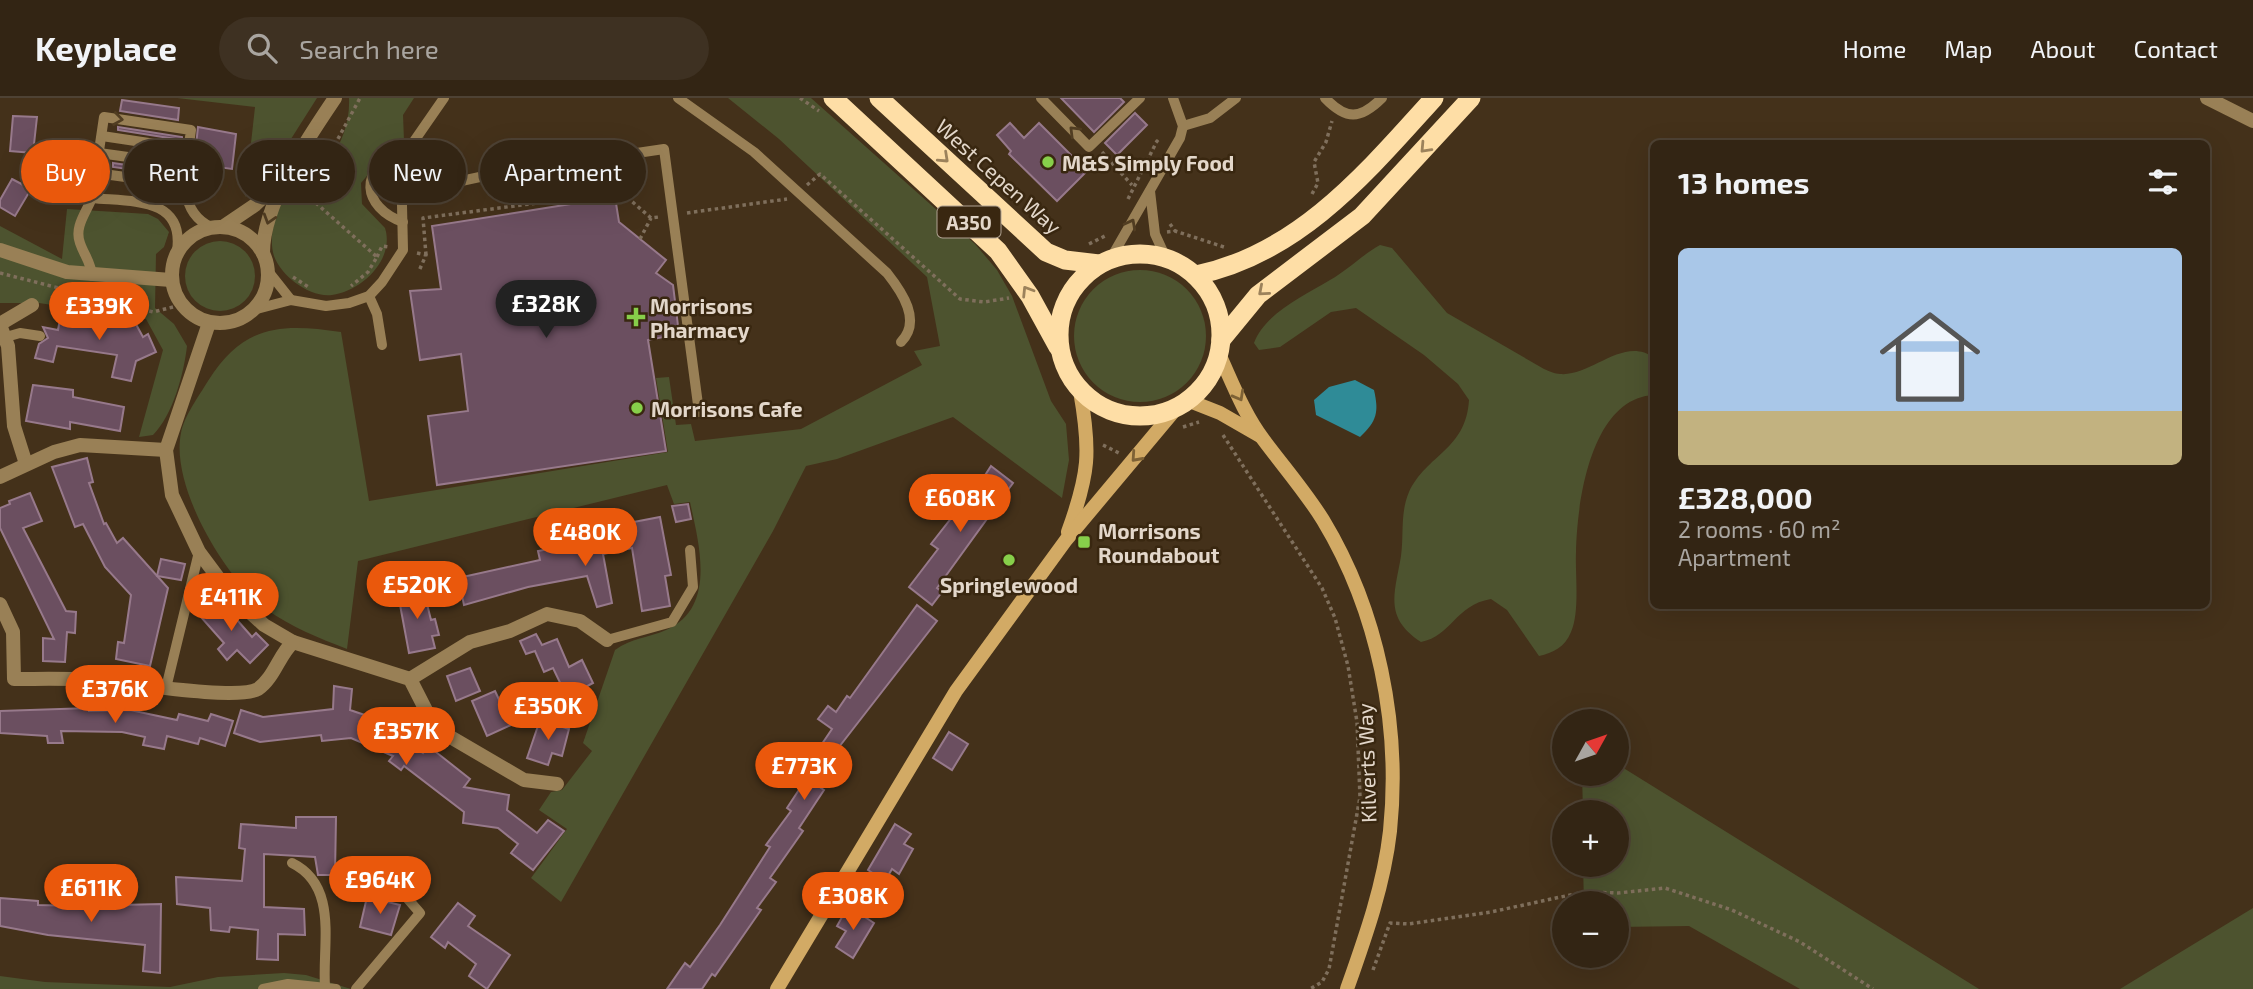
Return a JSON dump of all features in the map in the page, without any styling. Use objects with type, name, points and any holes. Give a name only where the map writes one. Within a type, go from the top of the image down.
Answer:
[{"type":"highway","name":"A350","points":[[833,98],[949,202],[1006,260],[1060,351],[1069,376],[1080,391]]},
{"type":"highway","name":"West Cepen Way","points":[[879,98],[1046,252],[1065,260],[1105,261]]},
{"type":"highway","points":[[1196,275],[1226,268],[1257,255],[1317,217],[1352,186],[1434,98]]},
{"type":"highway","points":[[1080,391],[1102,406],[1126,414],[1160,413],[1184,402],[1210,377],[1220,347],[1258,295],[1362,216],[1471,98]]},
{"type":"highway","name":"A350","points":[[1060,351],[1059,323],[1068,297],[1082,278],[1105,261],[1133,253],[1166,258],[1196,275],[1216,306],[1220,347]]},
{"type":"main road","name":"Kilverts Way","points":[[1220,347],[1261,437],[1304,491],[1336,543],[1368,623],[1385,689],[1392,774],[1390,832],[1374,908],[1347,989]]},
{"type":"main road","points":[[1066,540],[1087,475],[1089,444],[1080,391]]},
{"type":"main road","name":"Kilverts Way","points":[[1184,402],[1261,437]]},
{"type":"main road","points":[[777,989],[956,691],[1066,540],[1184,402]]},
{"type":"street","points":[[309,140],[335,98]]},
{"type":"street","points":[[2207,98],[2253,121]]},
{"type":"street","points":[[218,227],[240,230],[253,240],[263,253],[268,271],[265,292],[253,310],[240,319],[225,324],[209,323],[194,316],[181,305],[171,280],[177,251],[192,236],[218,227],[257,203]]},
{"type":"street","points":[[263,253],[275,203]]},
{"type":"street","points":[[0,250],[40,266],[92,276],[171,280]]},
{"type":"street","points":[[26,464],[13,419],[2,329],[32,305]]},
{"type":"street","points":[[209,323],[166,450],[172,495],[199,552],[231,595],[264,625],[293,642],[410,679],[435,728],[524,780],[557,784]]},
{"type":"street","points":[[0,477],[26,464],[80,445],[166,450]]},
{"type":"street","points":[[0,604],[13,632],[7,679],[102,680],[166,688],[251,692],[265,682],[284,651],[293,642]]},
{"type":"street","points":[[410,679],[470,642],[510,631],[547,614],[580,621],[607,640]]},
{"type":"lane","points":[[414,140],[444,98]]},
{"type":"lane","points":[[678,98],[747,146],[881,267],[898,288],[910,321],[909,331],[901,342]]},
{"type":"lane","points":[[1041,98],[1089,147],[1140,98]]},
{"type":"lane","points":[[1105,261],[1177,145],[1183,125],[1173,98]]},
{"type":"lane","points":[[1183,125],[1210,118],[1236,98]]},
{"type":"lane","points":[[1325,98],[1338,111],[1349,115],[1363,113],[1382,98]]},
{"type":"lane","points":[[101,140],[104,117],[191,130],[190,140]]},
{"type":"lane","points":[[102,136],[129,140]]},
{"type":"lane","points":[[466,180],[664,149],[699,412]]},
{"type":"lane","points":[[1150,191],[1155,234],[1166,258]]},
{"type":"lane","points":[[110,200],[153,205],[164,210],[177,228],[177,251]]},
{"type":"lane","points":[[90,203],[80,222],[79,234],[91,264],[92,276]]},
{"type":"lane","points":[[192,203],[197,216],[218,227]]},
{"type":"lane","points":[[376,203],[384,214],[403,222]]},
{"type":"lane","points":[[253,310],[290,300],[326,306],[349,303],[369,296],[400,258],[402,203]]},
{"type":"lane","points":[[268,271],[290,300]]},
{"type":"lane","points":[[369,296],[377,314],[382,345]]},
{"type":"lane","points":[[2,329],[40,336]]},
{"type":"lane","points":[[607,640],[672,622],[693,587],[690,550]]},
{"type":"lane","points":[[166,688],[199,552]]},
{"type":"lane","points":[[262,989],[288,984],[330,988],[324,901],[304,871],[292,863]]},
{"type":"lane","points":[[356,989],[420,913],[400,890],[371,876]]},
{"type":"path","points":[[337,140],[360,98]]},
{"type":"path","points":[[1308,200],[1318,183],[1314,162],[1326,142],[1338,111]]},
{"type":"path","points":[[1125,208],[1133,186],[1157,141],[1169,155]]},
{"type":"path","points":[[1093,143],[1133,186]]},
{"type":"path","points":[[426,255],[423,218],[621,192],[650,218],[789,199],[820,174],[960,299],[1011,298],[1008,288]]},
{"type":"path","points":[[316,203],[377,257],[361,279],[342,289]]},
{"type":"path","points":[[1165,216],[1175,231]]},
{"type":"path","points":[[640,239],[650,218]]},
{"type":"path","points":[[1155,234],[1175,231],[1209,244],[1235,246]]},
{"type":"path","points":[[1080,245],[1101,240],[1111,232]]},
{"type":"path","points":[[0,272],[153,312],[181,305]]},
{"type":"path","points":[[287,272],[301,284],[318,290]]},
{"type":"path","points":[[1174,433],[1196,422],[1217,419],[1322,589],[1335,618],[1349,666],[1357,722],[1360,797],[1329,969],[1322,982],[1310,989]]},
{"type":"path","points":[[1102,445],[1119,453]]},
{"type":"path","points":[[1370,978],[1390,923],[1409,924],[1490,912],[1584,892],[1618,893],[1665,888],[1732,910],[1800,942],[1873,989]]},
{"type":"green space","points":[[177,98],[317,98],[290,140],[251,140],[255,107]]},
{"type":"green space","points":[[349,98],[414,98],[403,115],[404,140],[369,140],[369,173],[361,183],[362,204],[385,228],[387,240],[381,262],[374,272],[354,287],[332,295],[323,295],[297,284],[283,271],[274,256],[273,229],[282,203],[355,203],[355,140],[341,140]]},
{"type":"green space","points":[[728,98],[811,98],[975,244],[997,270],[1012,296],[1051,401],[1066,424],[1069,460],[1062,498],[953,417],[837,459],[806,466],[773,531],[561,902],[531,878],[567,829],[539,810],[551,792],[562,790],[592,751],[583,743],[615,650],[627,643],[666,630],[682,620],[693,607],[698,591],[700,555],[690,502],[674,504],[667,485],[358,561],[347,649],[305,632],[266,609],[234,576],[218,554],[192,504],[180,455],[181,433],[192,406],[221,362],[249,339],[281,329],[341,332],[369,501],[668,452],[656,378],[669,377],[676,425],[691,424],[695,441],[801,429],[922,365],[914,351],[940,346],[927,277],[779,139]]},
{"type":"green space","points":[[67,209],[148,214],[158,219],[169,232],[164,247],[156,254],[155,308],[174,324],[187,346],[176,393],[160,427],[153,435],[139,437],[163,350],[146,319],[39,303],[0,303],[0,226],[62,259]]},
{"type":"green space","points":[[220,241],[245,251],[255,276],[245,301],[220,311],[195,301],[185,276],[195,251]]},
{"type":"green space","points":[[1380,245],[1392,248],[1447,313],[1548,371],[1558,374],[1572,373],[1631,351],[1650,356],[1650,396],[1633,401],[1615,414],[1602,433],[1592,456],[1577,531],[1574,624],[1565,642],[1549,653],[1539,656],[1507,610],[1491,599],[1469,607],[1440,634],[1421,642],[1409,633],[1396,614],[1394,603],[1406,500],[1417,479],[1461,430],[1469,400],[1458,384],[1424,355],[1356,308],[1331,312],[1280,347],[1259,350],[1254,343],[1259,332],[1276,314],[1337,276]]},
{"type":"green space","points":[[1140,270],[1165,275],[1187,289],[1201,311],[1206,336],[1201,361],[1187,383],[1165,397],[1140,402],[1115,397],[1093,383],[1079,361],[1074,336],[1079,311],[1093,289],[1115,275]]},
{"type":"green space","points":[[1629,771],[1979,989],[1800,989],[1689,926],[1629,927],[1629,891],[1584,891],[1583,877],[1629,877],[1629,800],[1583,800],[1582,786],[1629,786]]},
{"type":"green space","points":[[2253,908],[2253,989],[2120,989]]},
{"type":"green space","points":[[284,973],[306,975],[351,989],[0,989],[0,976],[45,982],[170,987],[218,977]]},
{"type":"water","points":[[1355,380],[1374,390],[1376,404],[1373,421],[1360,437],[1316,415],[1314,400],[1329,387]]},
{"type":"building","points":[[1061,98],[1120,98],[1124,102],[1094,132]]},
{"type":"building","points":[[122,100],[179,108],[178,120],[120,111]]},
{"type":"building","points":[[1135,113],[1147,125],[1117,155],[1105,143]]},
{"type":"building","points":[[13,116],[37,117],[34,140],[21,140],[21,152],[10,151]]},
{"type":"building","name":"M&S Simply Food","points":[[1010,123],[1024,138],[1039,123],[1087,171],[1057,201],[1009,154],[1011,151],[997,135]]},
{"type":"building","points":[[118,127],[182,137],[182,140],[118,130]]},
{"type":"building","points":[[198,127],[236,134],[232,169],[223,168],[223,140],[197,140]]},
{"type":"building","points":[[113,163],[124,165],[124,169],[113,167]]},
{"type":"building","points":[[12,179],[21,184],[23,203],[15,216],[0,207],[0,200]]},
{"type":"building","points":[[577,203],[616,203],[619,222],[666,260],[656,273],[673,285],[679,334],[648,340],[666,451],[437,485],[428,416],[468,411],[461,354],[420,360],[410,291],[441,289],[432,226]]},
{"type":"building","points":[[61,314],[120,324],[132,317],[143,337],[148,334],[156,352],[136,361],[131,381],[112,377],[117,355],[57,346],[53,362],[35,358],[39,344],[48,338],[43,327],[58,330]]},
{"type":"building","points":[[33,385],[73,390],[73,397],[124,407],[120,431],[70,422],[70,429],[26,421]]},
{"type":"building","points":[[87,458],[93,482],[89,483],[104,524],[106,523],[117,543],[123,538],[168,588],[150,666],[116,659],[118,642],[124,643],[131,595],[105,567],[83,524],[75,527],[52,467]]},
{"type":"building","points":[[991,466],[1013,483],[937,588],[942,592],[932,605],[909,587],[938,549],[931,544],[953,516],[957,519]]},
{"type":"building","points":[[30,493],[42,521],[23,528],[66,611],[76,612],[75,633],[67,632],[65,662],[43,661],[43,638],[54,639],[0,528],[0,508],[10,504],[9,501]]},
{"type":"building","points":[[688,504],[691,519],[676,522],[672,506]]},
{"type":"building","points":[[660,517],[671,575],[665,576],[670,606],[642,611],[632,548],[603,554],[612,603],[597,607],[587,576],[528,587],[464,605],[458,578],[540,560],[538,551],[625,535],[623,524]]},
{"type":"building","points":[[161,559],[185,564],[181,580],[157,576]]},
{"type":"building","points":[[423,588],[431,620],[435,619],[439,635],[432,636],[435,648],[409,653],[398,594]]},
{"type":"building","points":[[195,603],[219,610],[224,605],[252,637],[256,633],[268,645],[250,663],[237,650],[227,660],[218,649],[224,643],[193,608]]},
{"type":"building","points":[[917,605],[937,621],[839,747],[847,753],[821,788],[824,790],[799,828],[803,831],[770,878],[776,882],[757,908],[761,910],[715,976],[712,974],[702,989],[667,989],[685,963],[690,967],[720,925],[770,847],[766,845],[791,811],[787,808],[812,770],[807,766],[832,729],[818,719],[828,706],[836,712],[847,696],[850,698]]},
{"type":"building","points":[[536,634],[542,645],[557,639],[569,667],[582,660],[593,683],[567,697],[553,668],[544,672],[535,651],[526,654],[520,641]]},
{"type":"building","points":[[470,668],[480,691],[456,701],[447,676]]},
{"type":"building","points":[[334,686],[352,689],[350,710],[397,726],[395,733],[423,753],[428,746],[441,756],[470,779],[464,787],[509,795],[507,810],[537,833],[548,820],[564,831],[533,870],[511,853],[518,844],[498,828],[463,823],[464,812],[404,766],[401,770],[389,761],[393,756],[351,738],[322,741],[321,735],[260,742],[234,733],[241,710],[263,717],[333,709]]},
{"type":"building","points":[[495,691],[511,725],[487,736],[472,701]]},
{"type":"building","points":[[89,708],[89,711],[130,710],[177,720],[179,714],[208,721],[211,714],[233,721],[225,746],[200,738],[198,744],[167,736],[164,749],[143,745],[145,737],[122,732],[61,731],[63,743],[48,743],[47,736],[0,733],[0,711]]},
{"type":"building","points":[[540,720],[569,729],[562,756],[552,753],[548,765],[527,758]]},
{"type":"building","points":[[949,732],[968,744],[952,770],[933,758]]},
{"type":"building","points":[[296,817],[336,817],[335,875],[318,875],[315,857],[264,854],[264,907],[304,909],[305,935],[278,934],[278,960],[257,959],[258,930],[230,927],[229,932],[211,930],[210,908],[177,904],[176,877],[242,881],[245,849],[239,848],[241,824],[296,828]]},
{"type":"building","points":[[895,824],[911,834],[904,844],[913,849],[899,874],[892,869],[885,881],[868,870]]},
{"type":"building","points":[[367,897],[400,905],[391,935],[360,927]]},
{"type":"building","points":[[0,898],[38,901],[38,905],[120,907],[161,904],[160,973],[143,971],[145,945],[48,935],[0,926]]},
{"type":"building","points":[[458,903],[475,916],[468,926],[510,955],[487,989],[469,976],[476,964],[448,942],[445,948],[431,937]]},
{"type":"building","points":[[846,910],[855,916],[857,912],[874,923],[853,958],[836,947],[846,931],[837,926]]},
{"type":"place","name":"M&S Simply Food","points":[[1048,162]]},
{"type":"place","name":"Morrisons Pharmacy","points":[[636,317]]},
{"type":"place","name":"Morrisons Cafe","points":[[637,408]]},
{"type":"place","name":"Morrisons Roundabout","points":[[1084,542]]},
{"type":"place","name":"Springlewood","points":[[1009,560]]}]
